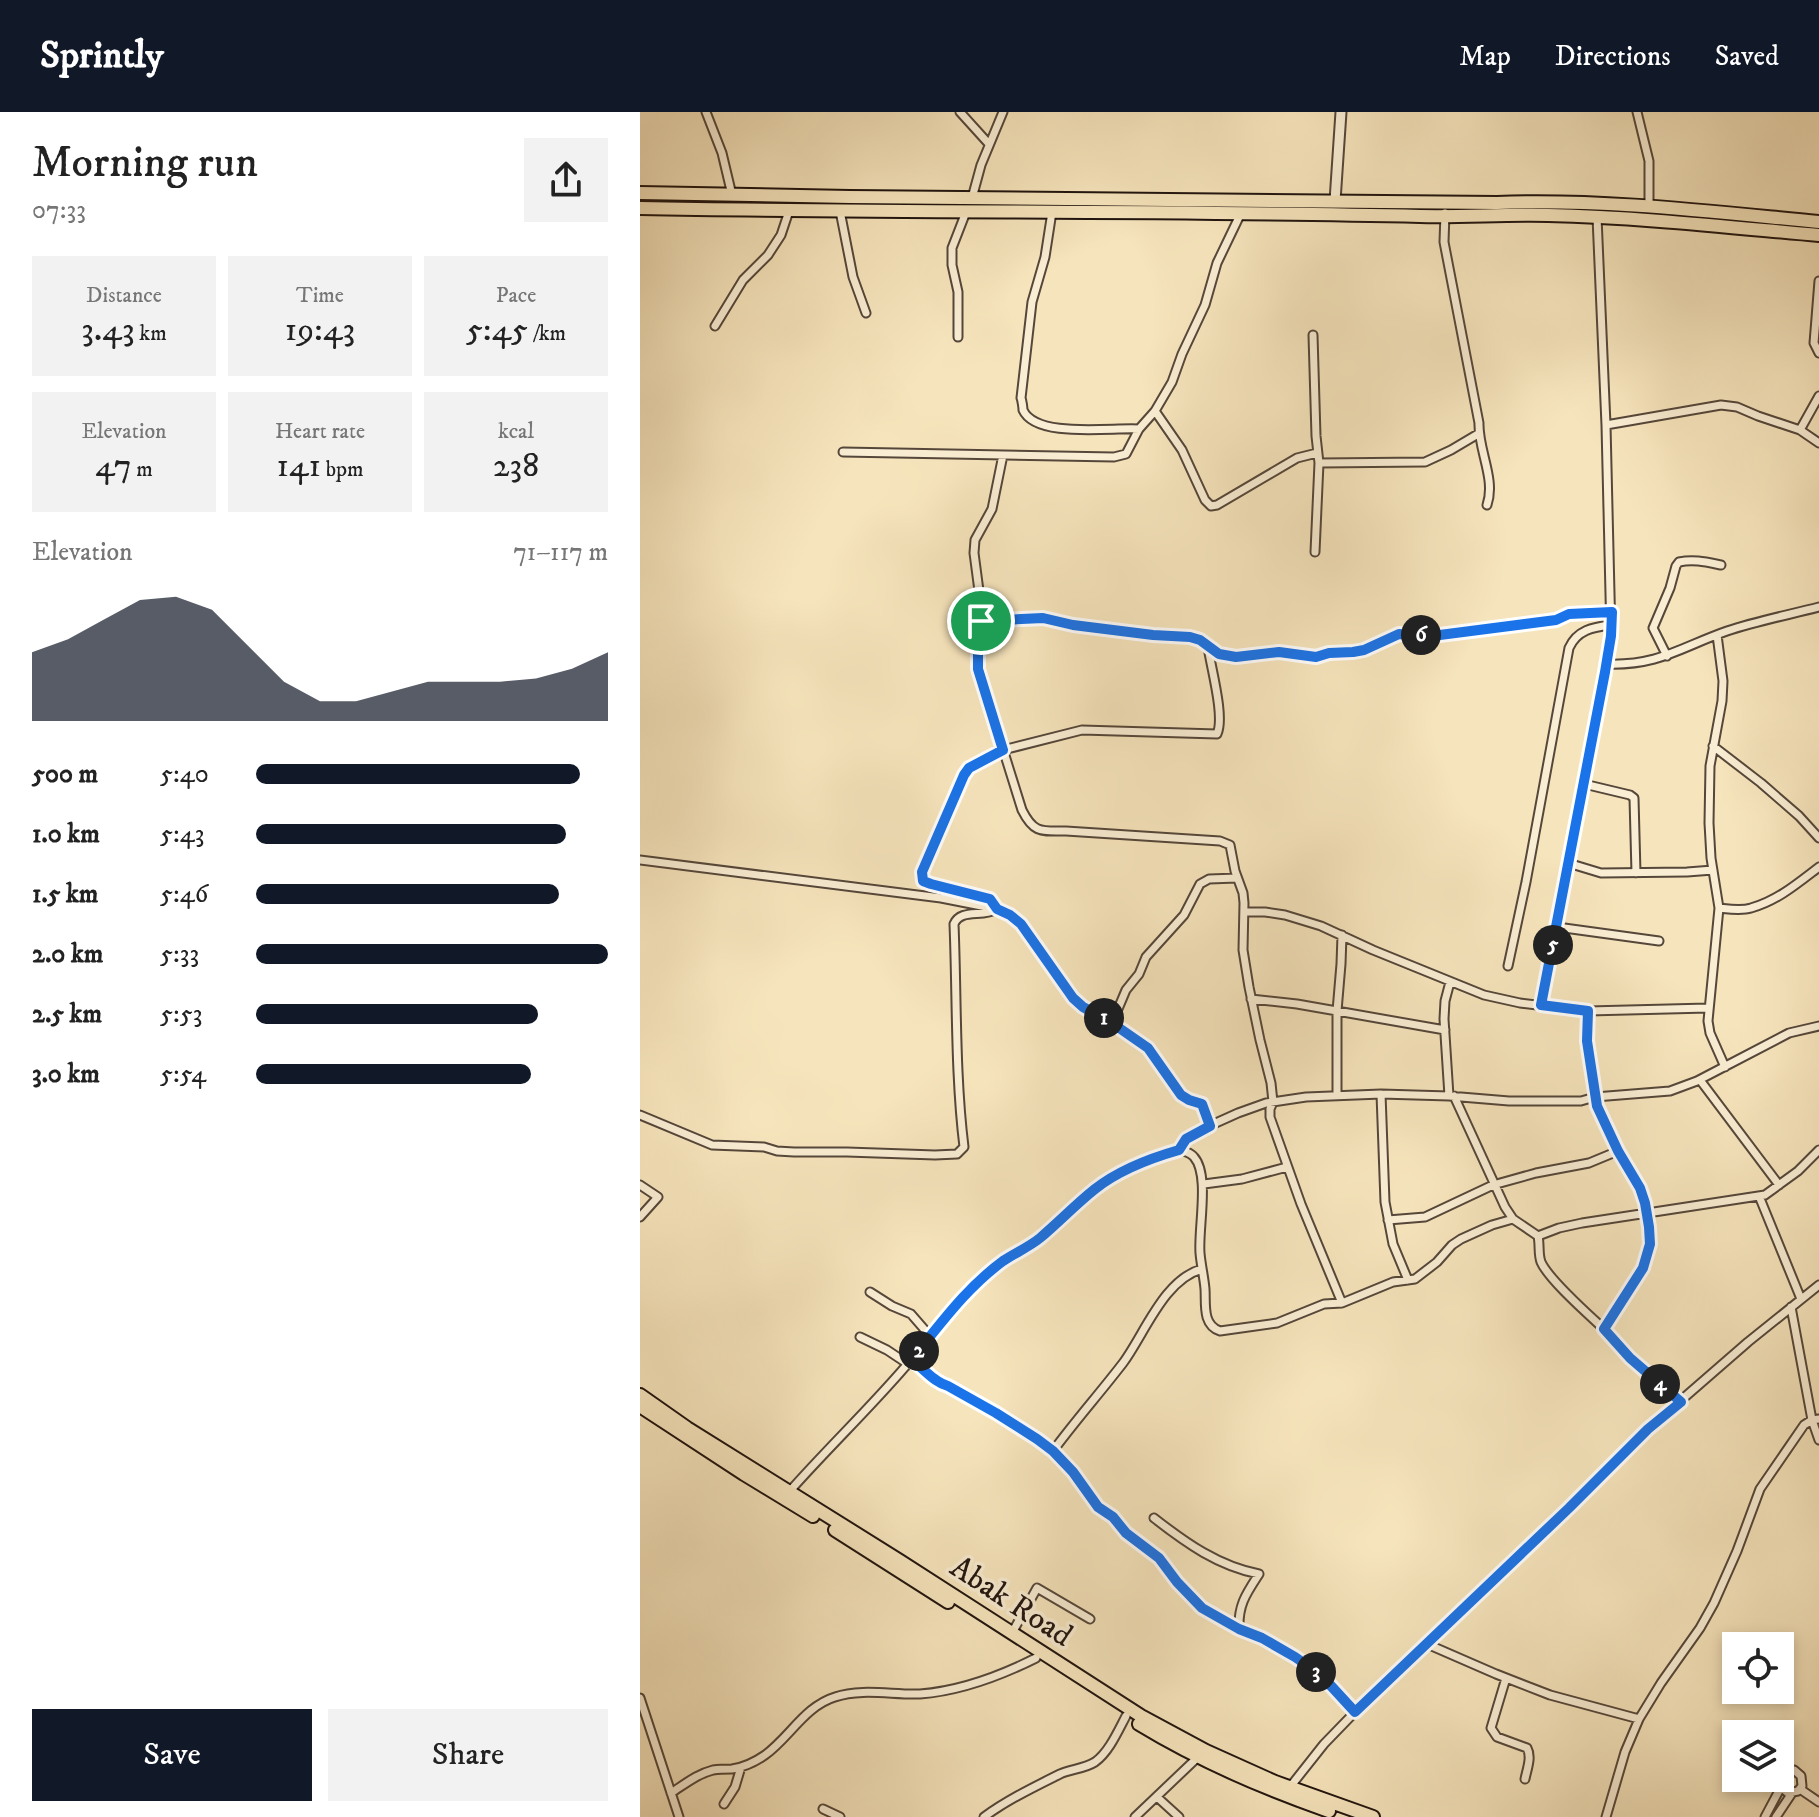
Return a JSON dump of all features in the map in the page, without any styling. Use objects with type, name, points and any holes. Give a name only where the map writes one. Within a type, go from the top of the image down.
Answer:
[{"type":"highway","points":[[640,193],[1543,201],[1649,207],[1818,224]]},
{"type":"highway","points":[[640,208],[1445,217],[1544,215],[1702,224],[1818,224]]},
{"type":"highway","name":"Abak Road","points":[[640,1395],[1126,1716],[1198,1757],[1306,1803],[1348,1817]]},
{"type":"highway","name":"Abak Road","points":[[640,1406],[744,1474],[1141,1716],[1206,1751],[1290,1787],[1373,1817]]},
{"type":"street","points":[[706,112],[722,153],[732,195]]},
{"type":"street","points":[[960,112],[989,144]]},
{"type":"street","points":[[972,198],[981,165],[1003,112]]},
{"type":"street","points":[[1335,201],[1341,112]]},
{"type":"street","points":[[1637,112],[1649,161],[1649,207]]},
{"type":"street","points":[[1445,202],[1444,242],[1479,423],[1478,434],[1486,462],[1490,497],[1487,505]]},
{"type":"street","points":[[715,326],[743,280],[768,255],[781,235],[789,211]]},
{"type":"street","points":[[840,211],[853,277],[866,313]]},
{"type":"street","points":[[958,337],[958,292],[952,248],[966,212]]},
{"type":"street","points":[[1052,212],[1045,257],[1032,302],[1021,398],[1023,409],[1029,418],[1053,428],[1139,429]]},
{"type":"street","points":[[843,452],[1114,457],[1126,454],[1139,429],[1155,411],[1172,382],[1205,305],[1217,263],[1241,213]]},
{"type":"street","points":[[1541,1005],[1606,664],[1612,612],[1597,217]]},
{"type":"street","points":[[1819,281],[1814,343],[1819,353]]},
{"type":"street","points":[[1313,335],[1319,463],[1315,552]]},
{"type":"street","points":[[1800,430],[1819,396]]},
{"type":"street","points":[[1606,425],[1721,405],[1737,407],[1800,430],[1819,443]]},
{"type":"street","points":[[1155,411],[1182,450],[1205,500],[1211,506],[1297,458],[1317,453]]},
{"type":"street","points":[[1319,463],[1425,462],[1478,434]]},
{"type":"street","points":[[1003,455],[992,509],[975,540],[981,606],[978,669],[1022,810],[1034,829],[1043,831],[1220,841],[1230,845],[1243,893],[1243,950],[1269,1073],[1273,1102],[1270,1117],[1301,1204],[1342,1303]]},
{"type":"street","points":[[1667,656],[1653,628],[1676,566],[1679,562],[1693,561],[1721,565]]},
{"type":"street","points":[[1606,664],[1637,664],[1667,656],[1717,635],[1819,607]]},
{"type":"street","points":[[981,621],[1043,618],[1073,625],[1190,637],[1200,640],[1219,654],[1236,657],[1279,652],[1316,657],[1364,650],[1399,634],[1432,636],[1556,620],[1569,614],[1612,612]]},
{"type":"street","points":[[1508,966],[1569,648],[1573,639],[1581,633],[1592,627],[1611,625]]},
{"type":"street","points":[[1717,635],[1723,681],[1710,766],[1709,823],[1719,908],[1708,1008],[1710,1033],[1725,1067]]},
{"type":"street","points":[[997,909],[990,899],[923,881],[922,872],[969,768],[1003,750],[1082,730],[1217,734],[1219,705],[1208,647]]},
{"type":"street","points":[[1713,746],[1761,783],[1819,838]]},
{"type":"street","points":[[1584,784],[1634,798],[1636,873]]},
{"type":"street","points":[[640,860],[941,898],[997,909],[1010,915],[1021,924],[1073,998],[1148,1048],[1181,1095],[1202,1104],[1210,1126]]},
{"type":"street","points":[[1568,863],[1601,873],[1713,870]]},
{"type":"street","points":[[1719,908],[1749,909],[1763,904],[1819,867]]},
{"type":"street","points":[[1112,1023],[1126,990],[1139,974],[1146,957],[1184,915],[1200,884],[1209,879],[1237,878]]},
{"type":"street","points":[[640,1115],[712,1145],[822,1153],[957,1154],[964,1147],[959,1105],[954,924],[961,915],[986,914],[997,909]]},
{"type":"street","points":[[1245,912],[1285,915],[1321,926],[1450,982],[1509,1001],[1588,1011],[1708,1008]]},
{"type":"street","points":[[1557,927],[1659,941]]},
{"type":"street","points":[[1337,1095],[1337,1011],[1342,935]]},
{"type":"street","points":[[1450,982],[1445,1001],[1445,1030],[1452,1096],[1493,1185],[1513,1219],[1538,1236],[1540,1256],[1547,1272],[1630,1358],[1681,1402]]},
{"type":"street","points":[[1251,999],[1445,1030]]},
{"type":"street","points":[[1588,1011],[1587,1041],[1595,1097],[1618,1151],[1640,1188],[1650,1244],[1643,1268],[1604,1329]]},
{"type":"street","points":[[789,1492],[872,1404],[953,1307],[1003,1261],[1039,1239],[1096,1188],[1119,1174],[1179,1150],[1186,1139],[1210,1126],[1256,1106],[1306,1097],[1381,1094],[1520,1102],[1581,1101],[1595,1097],[1670,1091],[1700,1080],[1789,1033],[1819,1026]]},
{"type":"street","points":[[1700,1080],[1779,1185]]},
{"type":"street","points":[[1381,1094],[1382,1165],[1388,1220],[1393,1244],[1408,1280]]},
{"type":"street","points":[[1179,1150],[1195,1158],[1204,1184],[1200,1222],[1202,1269],[1208,1324],[1220,1331],[1277,1323],[1324,1304],[1342,1303],[1393,1282],[1408,1280],[1423,1274],[1461,1239],[1513,1219]]},
{"type":"street","points":[[1538,1236],[1559,1228],[1765,1195],[1819,1150]]},
{"type":"street","points":[[1388,1220],[1425,1217],[1493,1185],[1589,1163],[1618,1151]]},
{"type":"street","points":[[1204,1184],[1242,1179],[1287,1167]]},
{"type":"street","points":[[640,1185],[658,1197],[640,1217]]},
{"type":"street","points":[[1759,1196],[1801,1299]]},
{"type":"street","points":[[1053,1451],[1125,1360],[1159,1304],[1188,1275],[1202,1269]]},
{"type":"street","points":[[1290,1787],[1324,1744],[1355,1712],[1648,1429],[1819,1285]]},
{"type":"street","points":[[870,1292],[911,1314],[931,1337]]},
{"type":"street","points":[[1791,1307],[1819,1440]]},
{"type":"street","points":[[860,1337],[923,1367],[940,1384],[996,1413],[1053,1451],[1073,1472],[1098,1507],[1159,1558],[1202,1608],[1295,1657],[1321,1675],[1355,1712]]},
{"type":"street","points":[[1606,1817],[1625,1752],[1639,1719],[1714,1603],[1760,1489],[1804,1425],[1816,1420]]},
{"type":"street","points":[[1154,1518],[1224,1565],[1259,1574],[1242,1603],[1239,1629]]},
{"type":"street","points":[[1010,1637],[1037,1588],[1090,1619]]},
{"type":"street","points":[[1427,1644],[1550,1695],[1639,1719]]},
{"type":"street","points":[[671,1793],[697,1776],[717,1769],[741,1767],[768,1753],[816,1707],[836,1696],[933,1692],[987,1680],[1036,1658]]},
{"type":"street","points":[[1506,1678],[1491,1728],[1497,1737],[1527,1748],[1530,1752],[1525,1779]]},
{"type":"street","points":[[641,1702],[679,1817]]},
{"type":"street","points":[[984,1817],[1010,1799],[1062,1773],[1095,1762],[1114,1739],[1126,1716]]},
{"type":"street","points":[[1135,1817],[1198,1757]]},
{"type":"street","points":[[724,1804],[735,1787],[741,1767]]},
{"type":"street","points":[[1794,1771],[1802,1779],[1800,1789]]},
{"type":"street","points":[[1776,1817],[1792,1793],[1800,1789]]},
{"type":"street","points":[[1800,1789],[1819,1802]]},
{"type":"street","points":[[1765,1817],[1775,1792]]},
{"type":"street","points":[[1785,1792],[1792,1793]]},
{"type":"street","points":[[1157,1797],[1179,1817]]},
{"type":"street","points":[[823,1809],[840,1817]]},
{"type":"route","points":[[1612,612],[1605,672],[1541,1005],[1588,1011],[1587,1041],[1597,1106],[1645,1203],[1650,1244],[1648,1255],[1604,1329],[1630,1358],[1681,1402],[1648,1429],[1355,1712],[1321,1675],[1295,1657],[1202,1608],[1159,1558],[1098,1507],[1073,1472],[1053,1451],[996,1413],[940,1384],[911,1360],[967,1293],[1003,1261],[1039,1239],[1096,1188],[1119,1174],[1179,1150],[1186,1139],[1210,1126],[1202,1104],[1181,1095],[1148,1048],[1073,998],[1021,924],[997,909],[990,899],[923,881],[925,862],[964,775],[986,757],[1003,750],[978,669],[981,621],[1043,618],[1073,625],[1190,637],[1227,656],[1290,652],[1316,657],[1364,650],[1399,634],[1432,636],[1556,620],[1569,614],[1612,612]]}]
